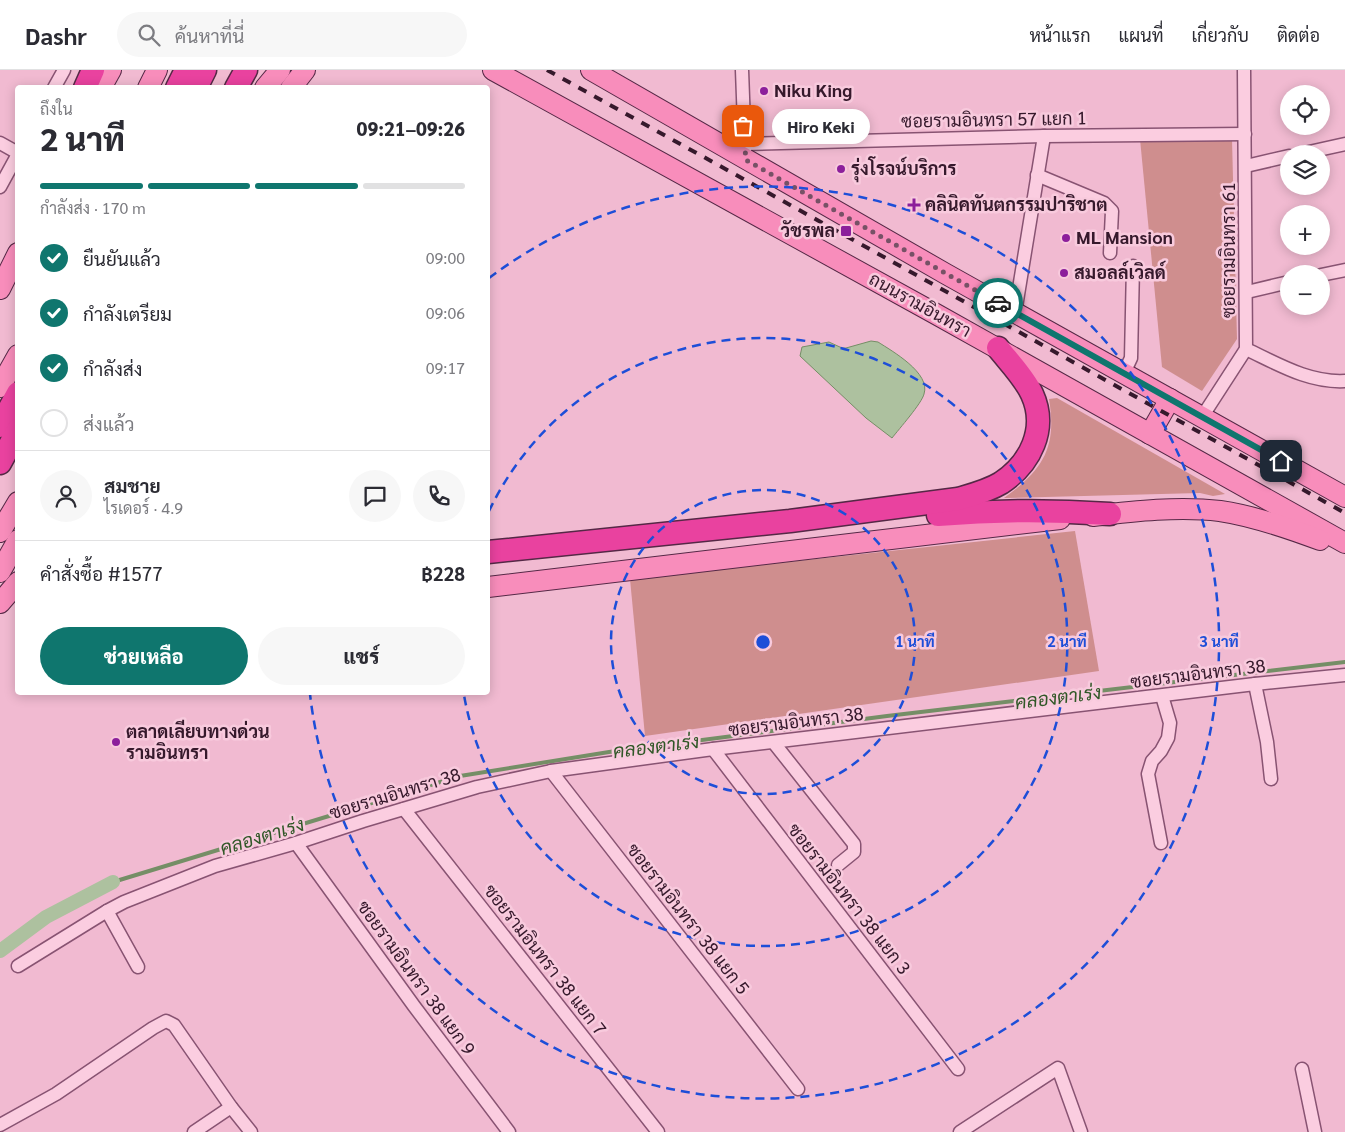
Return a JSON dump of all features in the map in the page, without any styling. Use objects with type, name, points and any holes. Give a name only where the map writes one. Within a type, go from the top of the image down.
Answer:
[{"type":"highway","points":[[86,85],[93,70]]},
{"type":"highway","points":[[178,85],[186,70]]},
{"type":"highway","points":[[198,85],[205,70]]},
{"type":"highway","points":[[238,85],[246,70]]},
{"type":"highway","points":[[490,552],[790,521],[958,499],[980,493],[1000,484],[1015,472],[1027,458],[1035,444],[1038,428],[1037,410],[1033,396],[1026,383],[998,348]]},
{"type":"highway","points":[[0,426],[15,398]]},
{"type":"highway","points":[[0,463],[15,436]]},
{"type":"highway","points":[[490,565],[738,549],[930,516],[976,512],[1061,510],[1110,514]]},
{"type":"main road","points":[[103,85],[111,70]]},
{"type":"main road","points":[[150,85],[157,70]]},
{"type":"main road","points":[[268,85],[280,70]]},
{"type":"main road","points":[[293,85],[305,70]]},
{"type":"main road","name":"ถนนรามอินทรา","points":[[493,70],[998,348],[1345,543]]},
{"type":"main road","points":[[591,70],[658,108],[745,152],[1015,313],[1345,497]]},
{"type":"main road","points":[[605,70],[658,108]]},
{"type":"main road","points":[[2,281],[15,258]]},
{"type":"main road","points":[[0,387],[15,360]]},
{"type":"main road","points":[[1150,434],[1170,399]]},
{"type":"main road","points":[[0,532],[15,507]]},
{"type":"main road","points":[[1110,514],[1153,510],[1219,511],[1277,525],[1345,550]]},
{"type":"main road","points":[[0,572],[15,545]]},
{"type":"main road","points":[[490,587],[738,549]]},
{"type":"main road","points":[[0,603],[15,586]]},
{"type":"street","points":[[56,85],[64,70]]},
{"type":"street","points":[[742,70],[745,152]]},
{"type":"street","name":"ซอยรามอินทรา 61","points":[[1244,70],[1246,349]]},
{"type":"street","name":"ซอยรามอินทรา 57 แยก 1","points":[[745,152],[1044,136],[1245,134]]},
{"type":"street","points":[[1015,313],[1044,136]]},
{"type":"street","points":[[0,143],[15,152]]},
{"type":"street","points":[[1330,147],[1345,144]]},
{"type":"street","points":[[1246,166],[1280,158]]},
{"type":"street","points":[[0,187],[15,160]]},
{"type":"street","points":[[1037,175],[1104,203],[1112,211],[1110,254]]},
{"type":"street","points":[[1124,373],[1131,358],[1133,266]]},
{"type":"street","points":[[1330,273],[1345,270]]},
{"type":"street","points":[[1247,292],[1280,284]]},
{"type":"street","points":[[1202,417],[1246,349],[1294,372],[1321,380],[1345,381]]},
{"type":"street","name":"ซอยรามอินทรา 38","points":[[18,966],[124,902],[215,866],[477,787],[551,771],[713,750],[1255,684],[1345,675]]},
{"type":"street","points":[[1255,684],[1267,742],[1271,779]]},
{"type":"street","points":[[1160,843],[1148,774],[1152,761],[1161,751],[1168,738],[1170,722],[1162,696]]},
{"type":"street","points":[[774,743],[854,844],[854,852],[838,865]]},
{"type":"street","name":"ซอยรามอินทรา 38 แยก 3","points":[[713,750],[958,1069]]},
{"type":"street","name":"ซอยรามอินทรา 38 แยก 5","points":[[551,771],[798,1089]]},
{"type":"street","name":"ซอยรามอินทรา 38 แยก 7","points":[[404,809],[658,1132]]},
{"type":"street","name":"ซอยรามอินทรา 38 แยก 9","points":[[296,843],[508,1132]]},
{"type":"street","points":[[107,911],[138,967]]},
{"type":"street","points":[[0,1125],[56,1094],[166,1021],[174,1025],[231,1107],[251,1132]]},
{"type":"street","points":[[960,1132],[1058,1068],[1081,1132]]},
{"type":"street","points":[[1302,1069],[1315,1132]]},
{"type":"street","points":[[194,1132],[231,1107]]},
{"type":"shaded area","points":[[1140,139],[1232,139],[1237,339],[1202,391],[1162,367]]},
{"type":"shaded area","points":[[871,341],[878,342],[909,364],[922,378],[925,386],[924,394],[919,403],[892,438],[866,418],[800,356],[802,347],[829,342],[846,348]]},
{"type":"shaded area","points":[[1057,398],[1225,494],[1213,496],[1200,493],[1004,498],[1029,477],[1038,467],[1044,456],[1049,444],[1051,431],[1049,399]]},
{"type":"shaded area","points":[[1075,531],[1099,671],[645,736],[630,579]]},
{"type":"waterway","name":"คลองตาเร่ง","points":[[113,882],[460,776],[609,752],[887,716],[1345,662]]},
{"type":"waterway","name":"คลองตาเร่ง","points":[[0,951],[46,917],[113,882]]},
{"type":"railway","points":[[547,70],[1345,513]]},
{"type":"way so far","points":[[743,126],[746,160],[998,303]]},
{"type":"place","name":"Niku King","points":[[764,91]]},
{"type":"place","name":"Hiro Keki","points":[[743,126]]},
{"type":"place","name":"รุ่งโรจน์บริการ","points":[[841,169]]},
{"type":"place","name":"คลินิคทันตกรรมปาริชาต","points":[[914,205]]},
{"type":"place","name":"วัชรพล","points":[[846,231]]},
{"type":"place","name":"ML Mansion","points":[[1066,238]]},
{"type":"place","name":"สมอลล์เวิลด์","points":[[1064,273]]},
{"type":"place","name":"ตลาดเลียบทางด่วน รามอินทรา","points":[[116,742]]},
{"type":"route","points":[[998,303],[1281,461]]}]
